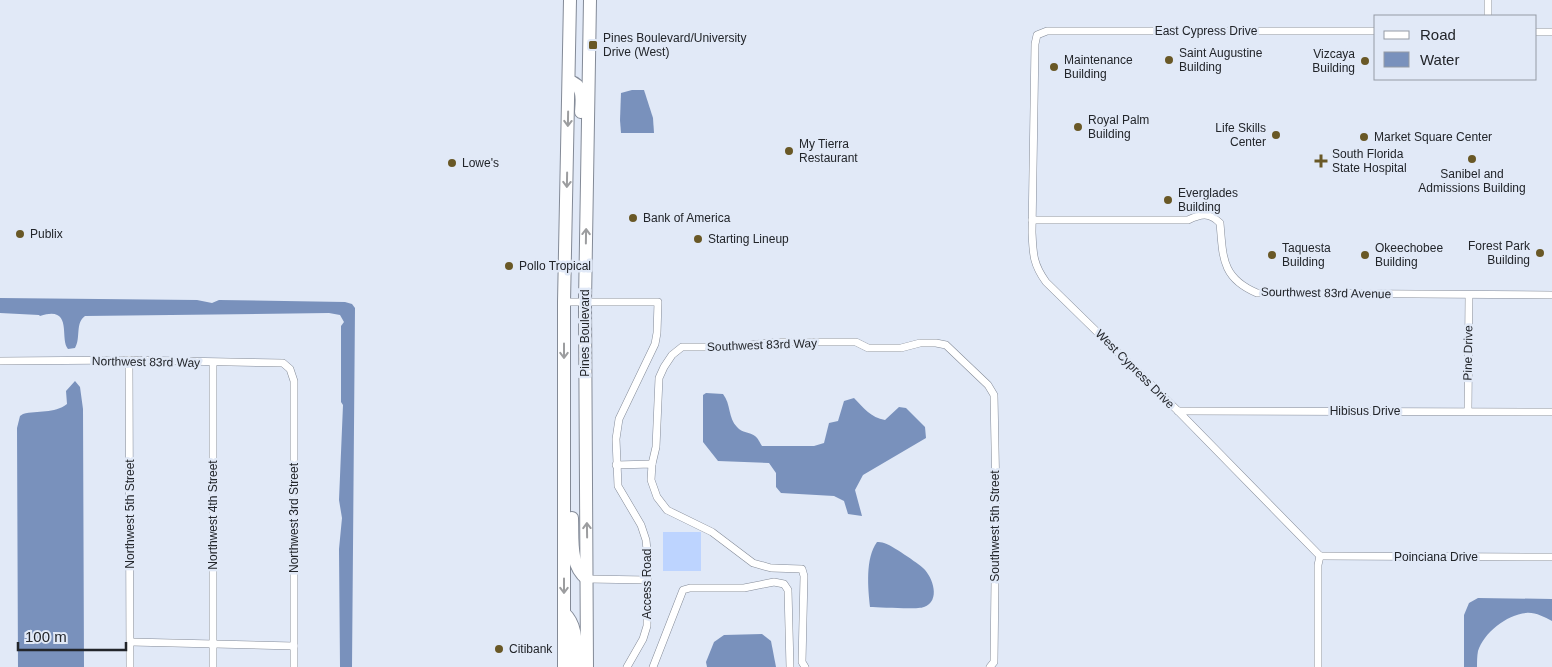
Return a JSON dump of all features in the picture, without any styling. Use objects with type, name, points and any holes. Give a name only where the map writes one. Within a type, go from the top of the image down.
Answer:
[{"type":"highway","name":"Pines Boulevard","points":[[564,667],[564,302],[570,0]]},
{"type":"highway","name":"Pines Boulevard","points":[[587,667],[585,302],[590,0]]},
{"type":"highway","points":[[570,44],[580,72],[590,76]]},
{"type":"highway","points":[[569,81],[576,83],[579,87],[582,102],[580,158],[588,170]]},
{"type":"highway","points":[[564,458],[569,467],[573,556],[579,570],[587,579]]},
{"type":"highway","points":[[564,613],[570,619],[574,630],[576,667]]},
{"type":"street","points":[[1488,0],[1488,15]]},
{"type":"street","name":"East Cypress Drive","points":[[1037,36],[1047,31],[1374,32]]},
{"type":"street","points":[[1537,32],[1552,32]]},
{"type":"street","name":"West Cypress Drive","points":[[1037,36],[1035,44],[1032,220],[1033,255],[1037,270],[1320,556]]},
{"type":"street","name":"Sourthwest 83rd Avenue","points":[[1032,220],[1188,220],[1197,215],[1207,214],[1220,223],[1221,248],[1226,265],[1240,284],[1257,293],[1552,295]]},
{"type":"street","name":"Pine Drive","points":[[1468,411],[1469,295]]},
{"type":"street","points":[[564,302],[585,302]]},
{"type":"street","name":"Access Road","points":[[585,302],[658,302],[655,344],[619,419],[616,439],[618,486],[641,525],[646,540],[648,580],[647,626],[643,639],[627,667]]},
{"type":"street","name":"Southwest 83rd Way","points":[[652,464],[656,447],[659,378],[672,355],[682,347],[734,347],[776,342],[856,342],[868,348],[901,348],[920,343],[936,343],[946,345],[988,385]]},
{"type":"street","name":"Northwest 83rd Way","points":[[0,362],[129,360],[283,363],[290,369]]},
{"type":"street","name":"Northwest 5th Street","points":[[129,360],[130,667]]},
{"type":"street","name":"Northwest 4th Street","points":[[213,363],[213,667]]},
{"type":"street","name":"Northwest 3rd Street","points":[[290,369],[294,381],[294,667]]},
{"type":"street","name":"Southwest 5th Street","points":[[988,385],[994,395],[996,498],[994,662],[990,667]]},
{"type":"street","name":"Hibisus Drive","points":[[1178,411],[1552,412]]},
{"type":"street","points":[[616,465],[652,464],[651,480],[657,496],[667,510],[712,532],[753,563],[771,568],[802,569],[804,576],[802,662],[805,667]]},
{"type":"street","points":[[1318,667],[1318,565],[1320,556]]},
{"type":"street","name":"Poinciana Drive","points":[[1320,556],[1552,558]]},
{"type":"street","points":[[587,579],[648,580]]},
{"type":"street","points":[[653,667],[683,590],[690,588],[754,587],[774,582],[784,584],[788,590],[790,667]]},
{"type":"street","points":[[131,642],[294,646]]},
{"type":"shaded area","points":[[663,532],[701,532],[701,571],[663,571]]},
{"type":"water","points":[[632,90],[644,90],[653,118],[654,133],[621,133],[621,93]]},
{"type":"water","points":[[0,298],[197,300],[212,303],[219,300],[345,302],[352,304],[355,308],[352,667],[340,667],[339,549],[342,518],[339,500],[343,405],[341,402],[341,326],[344,322],[340,315],[329,313],[85,316],[80,323],[75,348],[68,349],[63,325],[57,315],[40,316],[0,313]]},
{"type":"water","points":[[75,381],[80,387],[83,409],[84,667],[18,667],[17,428],[20,416],[23,414],[51,411],[67,404],[66,391]]},
{"type":"water","points":[[706,393],[723,394],[737,427],[755,436],[762,446],[814,446],[824,443],[829,423],[838,421],[844,401],[854,398],[871,415],[885,420],[899,407],[906,408],[925,427],[926,438],[863,475],[855,490],[862,516],[848,514],[844,501],[834,496],[781,493],[776,487],[776,473],[769,463],[718,461],[703,442],[703,395]]},
{"type":"water","points":[[877,542],[882,542],[898,550],[927,572],[934,589],[932,600],[929,604],[924,607],[914,608],[870,607],[869,565]]},
{"type":"water","points":[[1478,598],[1552,599],[1552,621],[1529,613],[1511,617],[1497,626],[1485,638],[1478,651],[1477,667],[1464,667],[1464,615],[1469,603]]},
{"type":"water","points":[[762,634],[771,641],[776,667],[707,667],[706,662],[714,642],[724,635]]},
{"type":"place","name":"Pines Boulevard/University Drive (West)","points":[[593,45]]},
{"type":"place","name":"Saint Augustine Building","points":[[1169,60]]},
{"type":"place","name":"Vizcaya Building","points":[[1365,61]]},
{"type":"place","name":"Maintenance Building","points":[[1054,67]]},
{"type":"place","name":"Royal Palm Building","points":[[1078,127]]},
{"type":"place","name":"Life Skills Center","points":[[1276,135]]},
{"type":"place","name":"Market Square Center","points":[[1364,137]]},
{"type":"place","name":"My Tierra Restaurant","points":[[789,151]]},
{"type":"place","name":"Sanibel and Admissions Building","points":[[1472,159]]},
{"type":"place","name":"South Florida State Hospital","points":[[1321,161]]},
{"type":"place","name":"Lowe's","points":[[452,163]]},
{"type":"place","name":"Everglades Building","points":[[1168,200]]},
{"type":"place","name":"Bank of America","points":[[633,218]]},
{"type":"place","name":"Publix","points":[[20,234]]},
{"type":"place","name":"Starting Lineup","points":[[698,239]]},
{"type":"place","name":"Forest Park Building","points":[[1540,253]]},
{"type":"place","name":"Taquesta Building","points":[[1272,255]]},
{"type":"place","name":"Okeechobee Building","points":[[1365,255]]},
{"type":"place","name":"Pollo Tropical","points":[[509,266]]},
{"type":"place","name":"Citibank","points":[[499,649]]}]
